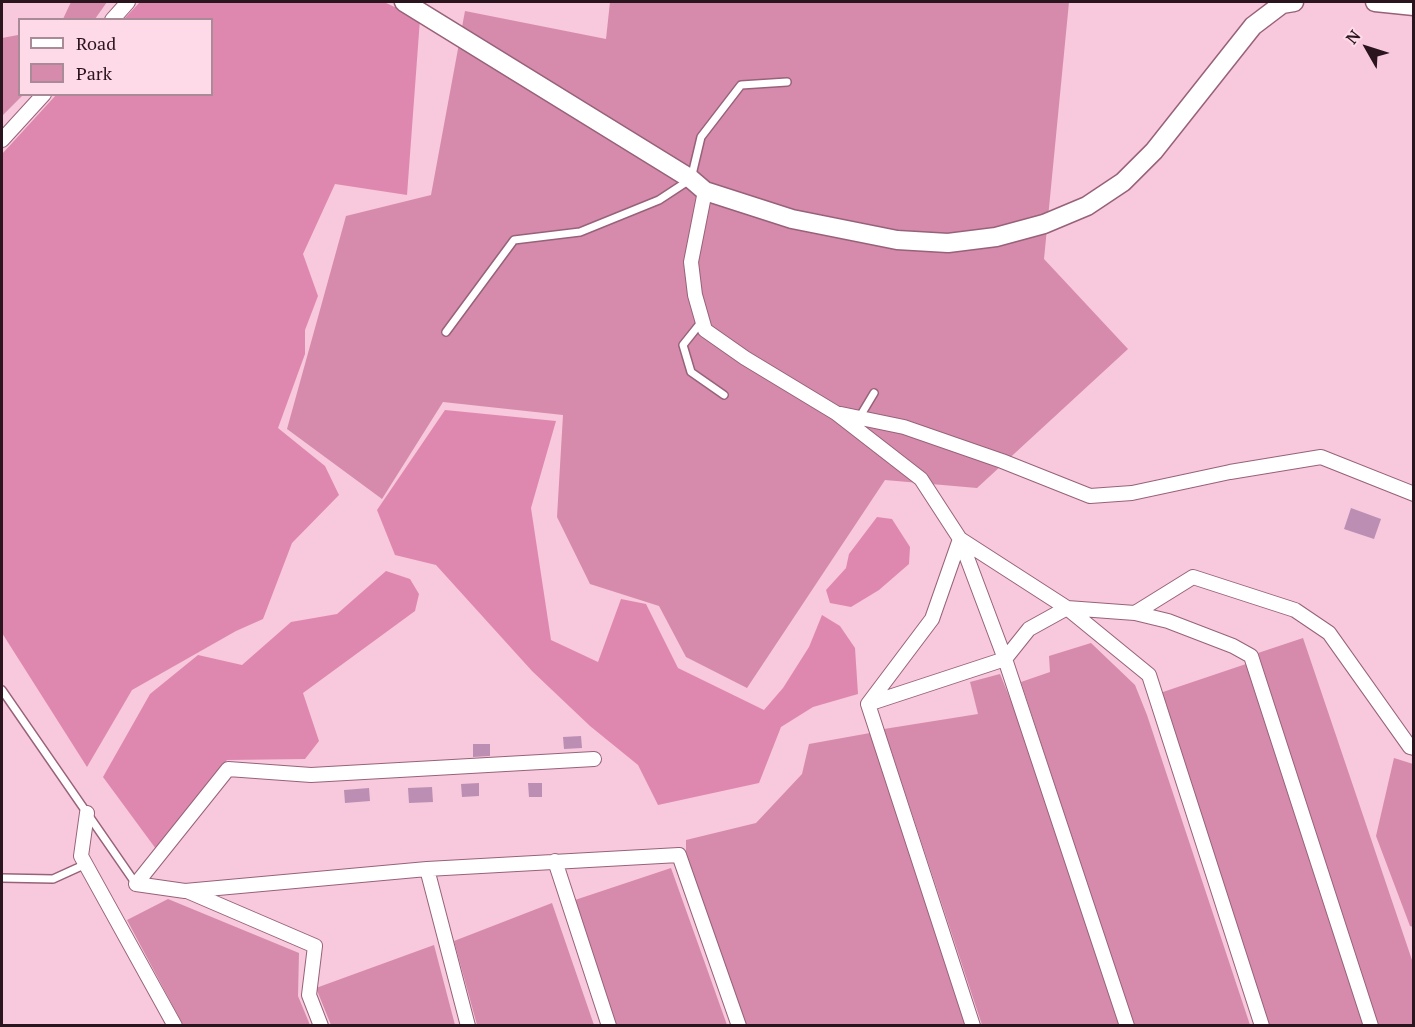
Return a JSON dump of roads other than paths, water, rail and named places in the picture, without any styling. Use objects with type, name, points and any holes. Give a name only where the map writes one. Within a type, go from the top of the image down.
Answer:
[{"type":"street","points":[[114,18],[128,2]]},
{"type":"street","points":[[404,2],[691,178],[705,191],[792,219],[897,240],[948,243],[996,237],[1044,224],[1087,206],[1123,182],[1154,151],[1253,26],[1282,3],[1294,2]]},
{"type":"street","points":[[1375,2],[1413,6]]},
{"type":"street","points":[[2,140],[42,96]]},
{"type":"street","points":[[705,191],[691,262],[695,295],[705,330],[745,358],[836,413],[921,479],[960,539],[1005,659],[1127,1026]]},
{"type":"street","points":[[836,413],[926,435],[1002,460],[1090,496],[1132,493],[1230,472],[1321,457],[1413,494]]},
{"type":"street","points":[[960,539],[1067,608],[1149,675],[1262,1026]]},
{"type":"street","points":[[868,704],[932,619],[960,539]]},
{"type":"street","points":[[1135,613],[1193,577],[1294,610],[1329,633],[1410,747],[1413,748]]},
{"type":"street","points":[[868,704],[1005,659],[1029,629],[1067,608],[1135,613],[1190,629],[1233,646],[1251,657],[1371,1026]]},
{"type":"street","points":[[868,704],[973,1026]]},
{"type":"street","points":[[136,884],[228,769],[311,775],[594,759]]},
{"type":"street","points":[[87,813],[81,855],[175,1026]]},
{"type":"street","points":[[136,884],[185,891],[427,869],[679,855],[739,1026]]},
{"type":"street","points":[[555,861],[609,1026]]},
{"type":"street","points":[[427,869],[468,1026]]},
{"type":"street","points":[[185,891],[315,946],[309,995],[321,1026]]},
{"type":"lane","points":[[446,332],[514,240],[580,232],[659,200],[691,178],[701,137],[741,85],[787,81]]},
{"type":"lane","points":[[702,320],[683,345],[691,372],[724,395]]},
{"type":"lane","points":[[859,418],[874,393]]},
{"type":"lane","points":[[2,690],[136,884]]},
{"type":"lane","points":[[2,878],[53,879],[86,864]]}]
